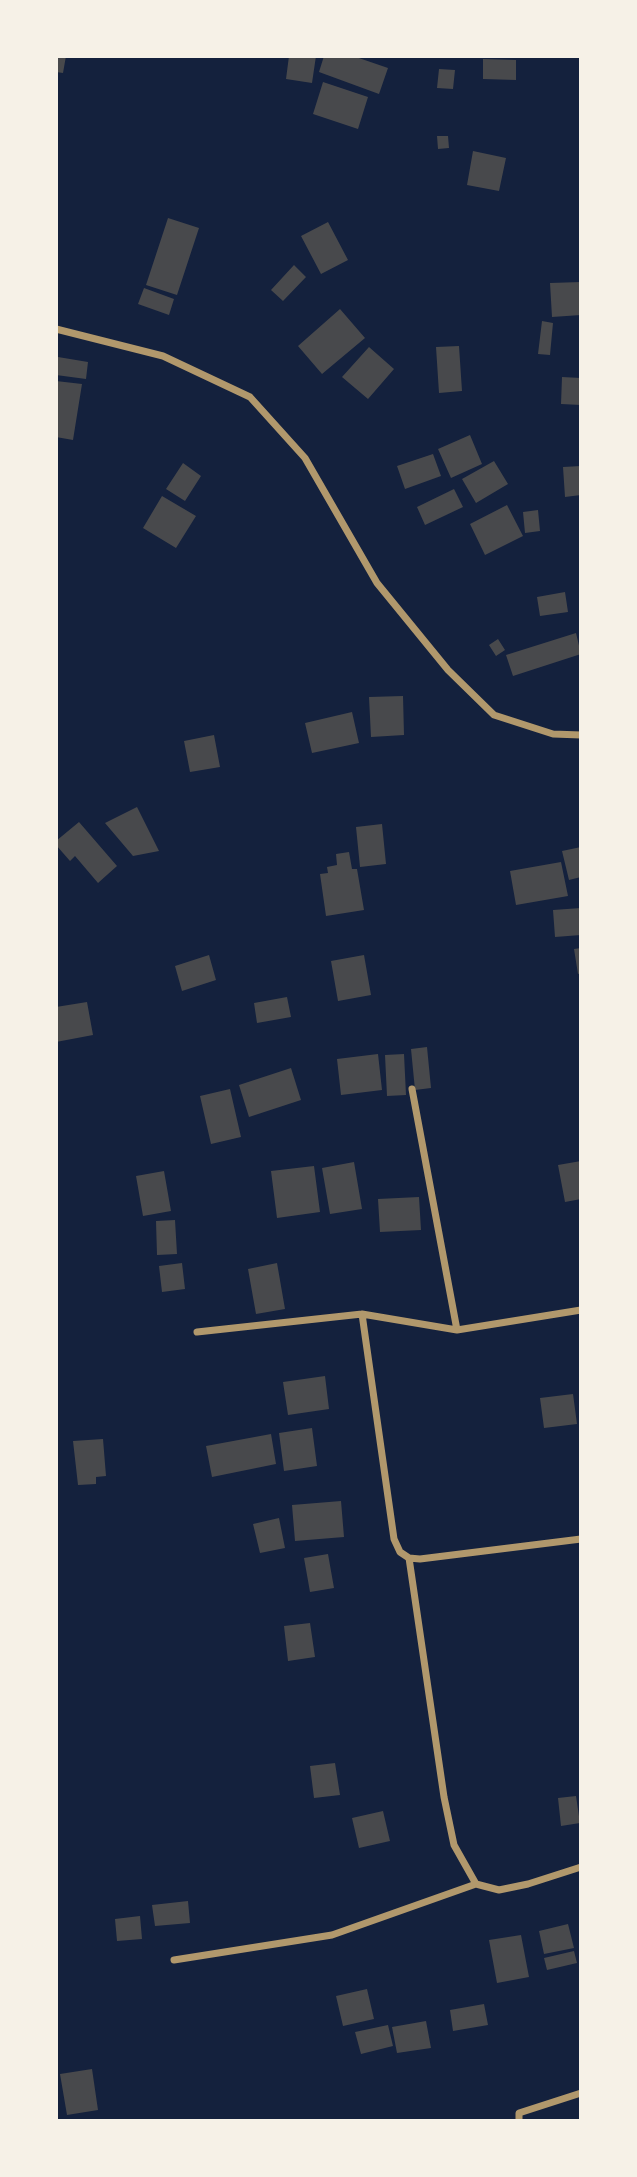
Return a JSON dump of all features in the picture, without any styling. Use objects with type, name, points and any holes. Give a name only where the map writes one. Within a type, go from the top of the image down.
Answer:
[{"type":"street","points":[[56,329],[163,356],[250,397],[305,458],[377,583],[448,670],[494,715],[554,734],[581,735]]},
{"type":"street","points":[[412,1089],[457,1330]]},
{"type":"street","points":[[197,1332],[362,1314],[457,1330],[581,1310]]},
{"type":"street","points":[[362,1314],[394,1539],[400,1552],[409,1558],[420,1559],[581,1539]]},
{"type":"street","points":[[409,1558],[444,1797],[454,1845],[476,1884]]},
{"type":"street","points":[[174,1960],[332,1935],[476,1884],[499,1889],[528,1884],[581,1867]]},
{"type":"street","points":[[519,2121],[519,2113],[581,2093]]},
{"type":"building","points":[[56,56],[66,56],[63,73],[56,72]]},
{"type":"building","points":[[289,56],[316,56],[312,83],[286,79]]},
{"type":"building","points":[[324,56],[353,56],[388,68],[379,94],[319,72]]},
{"type":"building","points":[[483,59],[516,60],[516,80],[483,79]]},
{"type":"building","points":[[439,69],[455,70],[453,89],[437,88]]},
{"type":"building","points":[[323,82],[368,97],[358,129],[313,114]]},
{"type":"building","points":[[437,136],[448,136],[449,148],[438,149]]},
{"type":"building","points":[[473,151],[506,158],[499,191],[467,185]]},
{"type":"building","points":[[168,218],[199,228],[177,295],[146,285]]},
{"type":"building","points":[[328,222],[348,260],[321,274],[301,236]]},
{"type":"building","points":[[294,265],[306,277],[283,301],[271,290]]},
{"type":"building","points":[[581,282],[581,315],[552,317],[550,283]]},
{"type":"building","points":[[144,288],[174,299],[169,315],[138,304]]},
{"type":"building","points":[[340,309],[365,338],[322,374],[298,346]]},
{"type":"building","points":[[542,321],[553,323],[550,355],[538,354]]},
{"type":"building","points":[[459,346],[462,391],[439,393],[436,347]]},
{"type":"building","points":[[369,347],[394,369],[368,399],[342,377]]},
{"type":"building","points":[[58,357],[88,362],[86,379],[56,375]]},
{"type":"building","points":[[562,377],[581,378],[581,405],[561,404]]},
{"type":"building","points":[[56,381],[82,384],[73,440],[56,437]]},
{"type":"building","points":[[470,435],[482,464],[451,478],[438,449]]},
{"type":"building","points":[[433,454],[441,476],[405,489],[397,466]]},
{"type":"building","points":[[494,461],[508,484],[476,503],[462,479]]},
{"type":"building","points":[[183,463],[201,476],[185,501],[166,489]]},
{"type":"building","points":[[581,466],[581,495],[565,497],[563,467]]},
{"type":"building","points":[[454,489],[463,507],[425,525],[417,507]]},
{"type":"building","points":[[162,496],[196,516],[176,548],[143,528]]},
{"type":"building","points":[[507,505],[523,536],[485,555],[470,524]]},
{"type":"building","points":[[538,510],[540,531],[525,533],[523,512]]},
{"type":"building","points":[[565,592],[568,612],[540,616],[537,597]]},
{"type":"building","points":[[576,633],[581,654],[513,676],[506,655]]},
{"type":"building","points":[[498,639],[505,650],[496,656],[489,645]]},
{"type":"building","points":[[403,696],[404,735],[371,737],[369,697]]},
{"type":"building","points":[[352,712],[359,743],[312,753],[305,723]]},
{"type":"building","points":[[214,735],[220,767],[190,772],[184,741]]},
{"type":"building","points":[[137,807],[159,851],[133,856],[105,823]]},
{"type":"building","points":[[79,822],[117,866],[98,883],[75,856],[70,861],[56,845],[56,841]]},
{"type":"building","points":[[382,824],[386,864],[360,867],[356,827]]},
{"type":"building","points":[[581,847],[581,877],[569,880],[562,851]]},
{"type":"building","points":[[349,852],[352,869],[357,869],[364,910],[326,916],[320,874],[328,873],[327,867],[337,865],[336,854]]},
{"type":"building","points":[[561,862],[568,896],[516,905],[510,871]]},
{"type":"building","points":[[581,908],[581,935],[555,937],[553,910]]},
{"type":"building","points":[[581,948],[581,973],[578,974],[574,949]]},
{"type":"building","points":[[209,955],[216,980],[182,991],[175,966]]},
{"type":"building","points":[[364,955],[371,995],[338,1001],[331,961]]},
{"type":"building","points":[[287,997],[291,1017],[257,1023],[254,1003]]},
{"type":"building","points":[[87,1002],[93,1035],[56,1042],[56,1007]]},
{"type":"building","points":[[427,1047],[431,1088],[415,1090],[411,1049]]},
{"type":"building","points":[[378,1054],[382,1090],[341,1095],[337,1059]]},
{"type":"building","points":[[404,1054],[406,1095],[387,1096],[385,1055]]},
{"type":"building","points":[[291,1068],[301,1100],[249,1117],[239,1085]]},
{"type":"building","points":[[230,1089],[241,1137],[211,1144],[200,1096]]},
{"type":"building","points":[[581,1161],[581,1199],[565,1202],[558,1165]]},
{"type":"building","points":[[354,1162],[362,1209],[330,1214],[322,1168]]},
{"type":"building","points":[[314,1166],[320,1212],[277,1218],[271,1171]]},
{"type":"building","points":[[164,1171],[171,1211],[143,1216],[136,1176]]},
{"type":"building","points":[[419,1197],[421,1230],[380,1232],[378,1199]]},
{"type":"building","points":[[175,1220],[177,1254],[157,1255],[156,1221]]},
{"type":"building","points":[[182,1263],[185,1289],[162,1292],[159,1266]]},
{"type":"building","points":[[277,1263],[285,1309],[256,1314],[248,1269]]},
{"type":"building","points":[[325,1376],[329,1409],[288,1415],[283,1382]]},
{"type":"building","points":[[573,1394],[577,1424],[544,1428],[540,1398]]},
{"type":"building","points":[[312,1428],[317,1466],[284,1471],[279,1433]]},
{"type":"building","points":[[271,1434],[276,1464],[212,1477],[206,1446]]},
{"type":"building","points":[[103,1439],[106,1476],[96,1477],[96,1484],[78,1485],[73,1441]]},
{"type":"building","points":[[341,1501],[344,1537],[295,1541],[292,1505]]},
{"type":"building","points":[[279,1518],[285,1548],[260,1553],[253,1524]]},
{"type":"building","points":[[328,1554],[334,1588],[310,1592],[304,1558]]},
{"type":"building","points":[[310,1623],[315,1657],[288,1661],[284,1626]]},
{"type":"building","points":[[335,1763],[340,1795],[314,1798],[310,1766]]},
{"type":"building","points":[[576,1796],[580,1823],[561,1826],[558,1798]]},
{"type":"building","points":[[383,1811],[390,1841],[359,1848],[352,1818]]},
{"type":"building","points":[[188,1901],[190,1923],[155,1926],[152,1905]]},
{"type":"building","points":[[140,1916],[142,1939],[117,1941],[115,1919]]},
{"type":"building","points":[[568,1924],[574,1948],[544,1954],[539,1931]]},
{"type":"building","points":[[521,1935],[529,1977],[497,1983],[489,1940]]},
{"type":"building","points":[[574,1951],[577,1963],[547,1970],[544,1958]]},
{"type":"building","points":[[367,1989],[374,2019],[343,2026],[336,1996]]},
{"type":"building","points":[[484,2004],[488,2025],[453,2031],[450,2010]]},
{"type":"building","points":[[426,2021],[431,2048],[397,2053],[392,2027]]},
{"type":"building","points":[[388,2025],[393,2046],[361,2054],[355,2032]]},
{"type":"building","points":[[92,2069],[98,2110],[67,2115],[60,2074]]}]
